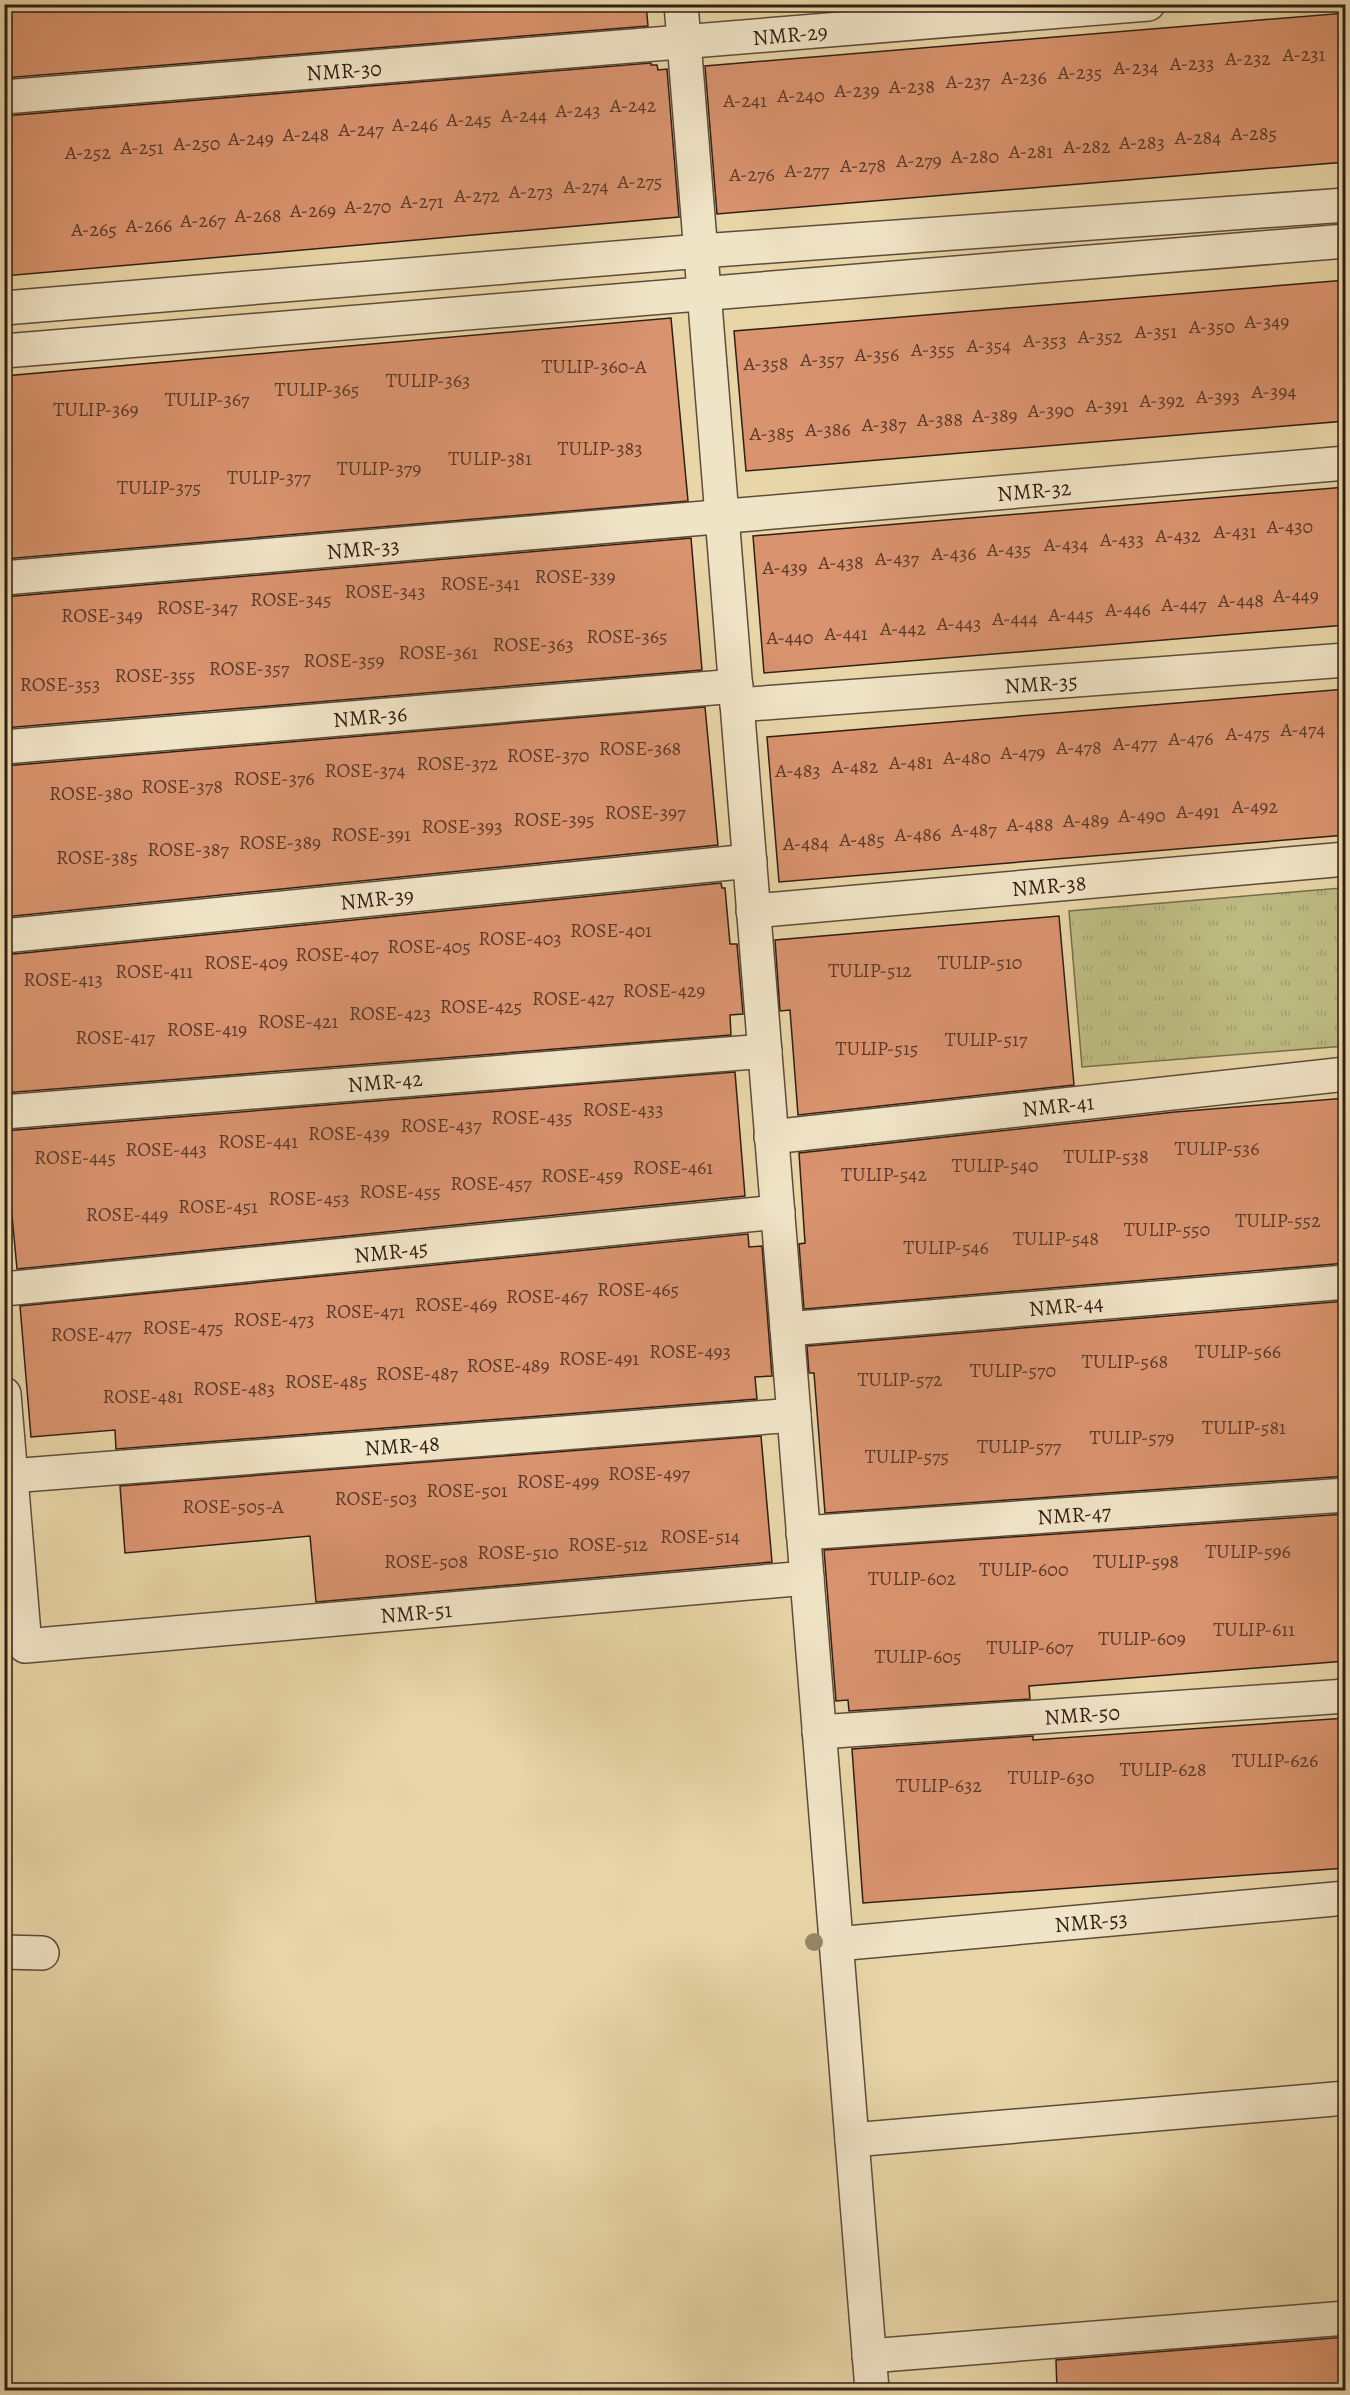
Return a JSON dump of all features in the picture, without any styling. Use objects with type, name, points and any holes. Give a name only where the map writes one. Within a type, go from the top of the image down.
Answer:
[{"type":"street","points":[[681,4],[872,2391]]},
{"type":"street","name":"NMR-29","points":[[684,43],[1148,4]]},
{"type":"street","name":"NMR-30","points":[[4,97],[684,43]]},
{"type":"street","points":[[4,308],[701,251],[1346,204]]},
{"type":"street","points":[[4,351],[1346,241]]},
{"type":"street","name":"NMR-32","points":[[722,517],[1346,463]]},
{"type":"street","name":"NMR-33","points":[[4,578],[722,517]]},
{"type":"street","name":"NMR-35","points":[[736,696],[1346,660]]},
{"type":"street","name":"NMR-36","points":[[4,747],[736,696]]},
{"type":"street","name":"NMR-38","points":[[753,911],[1346,859]]},
{"type":"street","name":"NMR-39","points":[[4,936],[750,861]]},
{"type":"street","name":"NMR-42","points":[[4,1112],[765,1051]]},
{"type":"street","name":"NMR-41","points":[[771,1137],[1346,1074]]},
{"type":"street","name":"NMR-45","points":[[4,1289],[778,1212]]},
{"type":"street","name":"NMR-44","points":[[787,1329],[1346,1282]]},
{"type":"street","points":[[4,1394],[10,1476]]},
{"type":"street","name":"NMR-48","points":[[10,1476],[794,1414]]},
{"type":"street","name":"NMR-51","points":[[10,1476],[25,1646],[807,1578]]},
{"type":"street","name":"NMR-47","points":[[803,1533],[1346,1495]]},
{"type":"street","name":"NMR-50","points":[[819,1732],[1346,1696]]},
{"type":"street","name":"NMR-53","points":[[836,1944],[1346,1898]]},
{"type":"street","points":[[4,1952],[42,1953]]},
{"type":"street","points":[[852,2140],[1346,2098]]},
{"type":"street","points":[[869,2356],[1346,2318]]},
{"type":"green space","points":[[1341,888],[1346,944],[1345,1046],[1082,1067],[1069,911]]},
{"type":"building","points":[[4,4],[646,4],[648,26],[4,78]]},
{"type":"building","points":[[1346,13],[1346,162],[717,214],[705,66]]},
{"type":"building","points":[[651,63],[651,65],[657,65],[658,70],[667,69],[679,217],[4,276],[4,116]]},
{"type":"building","points":[[1346,280],[1346,421],[746,471],[734,331]]},
{"type":"building","points":[[671,318],[688,501],[4,559],[4,376]]},
{"type":"building","points":[[1346,487],[1346,625],[764,673],[753,536]]},
{"type":"building","points":[[691,538],[702,670],[4,728],[4,597]]},
{"type":"building","points":[[1346,689],[1346,835],[779,882],[767,737]]},
{"type":"building","points":[[705,707],[718,845],[4,917],[4,766]]},
{"type":"building","points":[[721,883],[722,888],[725,888],[730,944],[737,944],[743,1014],[730,1015],[731,1035],[4,1093],[4,955]]},
{"type":"building","points":[[1059,916],[1074,1085],[798,1115],[790,1010],[780,1011],[775,940]]},
{"type":"building","points":[[735,1072],[745,1196],[17,1269],[4,1131]]},
{"type":"building","points":[[1346,1098],[1346,1263],[804,1309],[799,1244],[805,1243],[799,1153],[1175,1112]]},
{"type":"building","points":[[748,1234],[749,1247],[762,1246],[772,1376],[755,1377],[757,1399],[116,1449],[115,1430],[31,1437],[20,1306]]},
{"type":"building","points":[[1346,1301],[1346,1476],[825,1513],[814,1373],[809,1373],[807,1346]]},
{"type":"building","points":[[761,1436],[772,1562],[316,1602],[310,1536],[125,1553],[120,1486]]},
{"type":"building","points":[[1346,1514],[1346,1661],[1029,1686],[1030,1699],[849,1711],[848,1700],[836,1701],[824,1550]]},
{"type":"building","points":[[1346,1718],[1346,1868],[863,1903],[852,1749],[1033,1736],[1033,1740]]},
{"type":"building","points":[[1346,2337],[1346,2391],[1057,2391],[1056,2360]]}]
